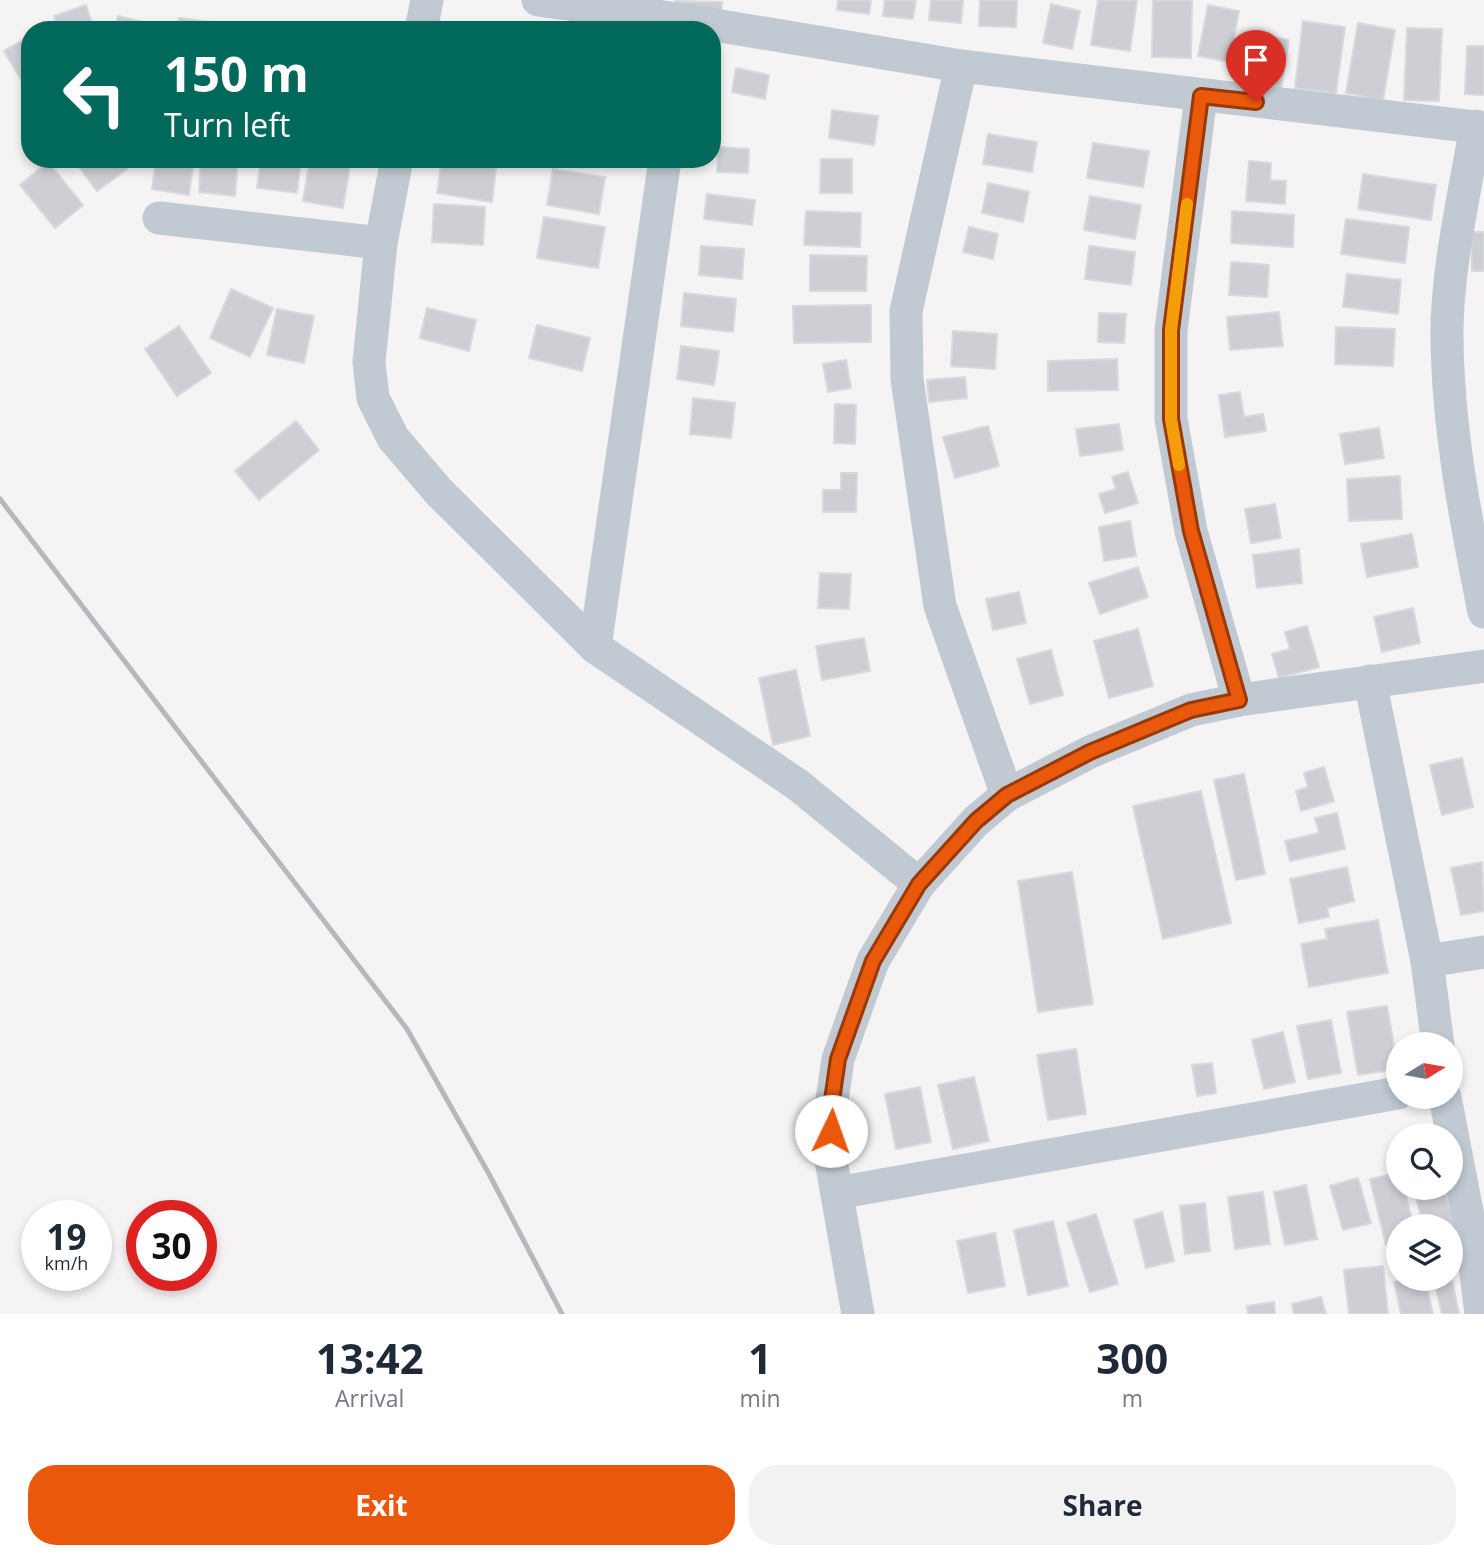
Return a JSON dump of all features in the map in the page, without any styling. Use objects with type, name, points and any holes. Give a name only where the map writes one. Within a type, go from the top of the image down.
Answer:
[{"type":"street","points":[[423,21],[427,0]]},
{"type":"street","points":[[538,0],[661,21]]},
{"type":"street","points":[[721,30],[961,66],[1480,127],[1452,274],[1447,335],[1457,472],[1484,612]]},
{"type":"street","points":[[961,66],[906,311],[907,379],[940,606],[1007,795]]},
{"type":"street","points":[[1201,96],[1171,330],[1171,419],[1191,531],[1239,700]]},
{"type":"street","points":[[395,168],[381,243],[369,362],[373,398],[393,438],[439,492],[595,647],[798,785],[919,884]]},
{"type":"street","points":[[595,647],[664,168]]},
{"type":"street","points":[[159,218],[381,243]]},
{"type":"street","points":[[858,1314],[830,1155],[831,1107],[838,1059],[873,961],[919,884],[976,821],[1007,795],[1090,752],[1191,710],[1239,700],[1484,666]]},
{"type":"street","points":[[1370,681],[1427,961],[1435,1032]]},
{"type":"street","points":[[1427,961],[1484,952]]},
{"type":"street","points":[[837,1193],[1386,1095]]},
{"type":"street","points":[[1448,1110],[1477,1226],[1481,1314]]},
{"type":"building","points":[[838,0],[871,0],[869,14],[837,10]]},
{"type":"building","points":[[885,0],[916,0],[913,19],[883,16]]},
{"type":"building","points":[[931,0],[963,0],[961,23],[929,20]]},
{"type":"building","points":[[980,0],[1017,0],[1016,27],[979,26]]},
{"type":"building","points":[[1098,0],[1137,0],[1130,51],[1091,45]]},
{"type":"building","points":[[1153,0],[1192,0],[1191,58],[1152,57]]},
{"type":"building","points":[[675,1],[722,2],[721,22],[675,21]]},
{"type":"building","points":[[1051,4],[1080,11],[1072,49],[1043,43]]},
{"type":"building","points":[[86,5],[91,21],[55,21],[54,16]]},
{"type":"building","points":[[1208,5],[1239,11],[1229,62],[1198,56]]},
{"type":"building","points":[[118,16],[139,21],[117,21]]},
{"type":"building","points":[[179,18],[203,21],[178,21]]},
{"type":"building","points":[[1303,21],[1345,27],[1336,93],[1295,88]]},
{"type":"building","points":[[1358,23],[1395,30],[1383,100],[1346,93]]},
{"type":"building","points":[[1407,28],[1442,29],[1439,101],[1404,100]]},
{"type":"building","points":[[1256,34],[1289,40],[1281,88],[1247,83]]},
{"type":"building","points":[[21,41],[21,80],[4,51]]},
{"type":"building","points":[[1467,46],[1484,46],[1484,95],[1465,94]]},
{"type":"building","points":[[736,68],[769,75],[765,99],[732,92]]},
{"type":"building","points":[[832,110],[878,116],[874,145],[829,138]]},
{"type":"building","points":[[988,134],[1037,142],[1032,172],[983,164]]},
{"type":"building","points":[[1093,143],[1149,151],[1143,187],[1087,178]]},
{"type":"building","points":[[721,147],[749,149],[748,173],[717,172],[717,168],[721,168]]},
{"type":"building","points":[[821,159],[852,159],[852,193],[820,193]]},
{"type":"building","points":[[1249,161],[1271,163],[1270,180],[1286,181],[1285,204],[1246,201]]},
{"type":"building","points":[[41,168],[53,168],[83,205],[55,228],[20,185]]},
{"type":"building","points":[[80,168],[126,168],[127,169],[97,191]]},
{"type":"building","points":[[155,168],[193,168],[189,195],[152,189]]},
{"type":"building","points":[[200,168],[237,168],[235,196],[199,192]]},
{"type":"building","points":[[260,168],[300,168],[297,193],[257,188]]},
{"type":"building","points":[[308,168],[350,168],[343,208],[303,201]]},
{"type":"building","points":[[441,168],[496,168],[492,202],[437,193]]},
{"type":"building","points":[[553,169],[605,177],[599,214],[547,205]]},
{"type":"building","points":[[1363,174],[1436,185],[1431,220],[1358,209]]},
{"type":"building","points":[[988,183],[1029,192],[1023,222],[982,213]]},
{"type":"building","points":[[707,194],[755,200],[752,225],[704,219]]},
{"type":"building","points":[[1090,196],[1141,205],[1135,239],[1084,230]]},
{"type":"building","points":[[434,204],[485,207],[483,245],[432,242]]},
{"type":"building","points":[[806,211],[861,213],[860,247],[804,245]]},
{"type":"building","points":[[1232,211],[1294,215],[1293,247],[1231,243]]},
{"type":"building","points":[[544,217],[605,227],[598,268],[537,258]]},
{"type":"building","points":[[1346,219],[1409,227],[1405,263],[1341,254]]},
{"type":"building","points":[[969,227],[998,234],[993,259],[963,252]]},
{"type":"building","points":[[1471,232],[1484,232],[1484,271],[1472,271]]},
{"type":"building","points":[[701,246],[744,249],[742,279],[699,275]]},
{"type":"building","points":[[1089,246],[1135,252],[1131,285],[1085,279]]},
{"type":"building","points":[[810,255],[867,256],[866,291],[810,291]]},
{"type":"building","points":[[1231,262],[1269,265],[1267,297],[1229,295]]},
{"type":"building","points":[[1347,274],[1401,280],[1398,314],[1343,307]]},
{"type":"building","points":[[231,289],[273,308],[250,357],[210,338]]},
{"type":"building","points":[[684,293],[736,299],[733,332],[681,326]]},
{"type":"building","points":[[871,305],[871,342],[794,343],[793,306]]},
{"type":"building","points":[[427,308],[476,320],[469,351],[420,338]]},
{"type":"building","points":[[277,309],[314,316],[304,363],[267,355]]},
{"type":"building","points":[[1279,312],[1283,346],[1230,350],[1227,317]]},
{"type":"building","points":[[1099,313],[1126,314],[1124,343],[1098,342]]},
{"type":"building","points":[[537,325],[590,338],[582,371],[529,358]]},
{"type":"building","points":[[179,326],[211,373],[177,396],[145,349]]},
{"type":"building","points":[[1336,327],[1395,329],[1393,366],[1335,364]]},
{"type":"building","points":[[953,331],[997,334],[995,369],[951,366]]},
{"type":"building","points":[[681,346],[719,351],[714,385],[677,379]]},
{"type":"building","points":[[1117,359],[1118,390],[1048,391],[1048,361]]},
{"type":"building","points":[[846,360],[851,388],[828,392],[823,364]]},
{"type":"building","points":[[965,377],[967,398],[929,402],[927,380]]},
{"type":"building","points":[[1240,392],[1244,417],[1263,414],[1266,431],[1225,437],[1219,395]]},
{"type":"building","points":[[693,398],[735,403],[731,438],[690,434]]},
{"type":"building","points":[[835,404],[856,405],[855,444],[834,443]]},
{"type":"building","points":[[296,421],[319,450],[259,500],[235,471]]},
{"type":"building","points":[[1119,424],[1123,450],[1080,456],[1076,429]]},
{"type":"building","points":[[988,426],[999,466],[955,478],[943,437]]},
{"type":"building","points":[[1379,428],[1384,458],[1345,464],[1340,434]]},
{"type":"building","points":[[1128,472],[1138,503],[1105,513],[1099,494],[1116,489],[1112,477]]},
{"type":"building","points":[[841,473],[857,473],[856,512],[823,512],[823,490],[841,490]]},
{"type":"building","points":[[1400,476],[1402,519],[1349,521],[1347,479]]},
{"type":"building","points":[[1275,504],[1281,538],[1251,543],[1245,509]]},
{"type":"building","points":[[1130,521],[1136,556],[1104,561],[1099,527]]},
{"type":"building","points":[[1412,534],[1418,567],[1367,577],[1361,544]]},
{"type":"building","points":[[1299,549],[1302,583],[1257,588],[1253,555]]},
{"type":"building","points":[[1138,567],[1148,597],[1100,614],[1089,583]]},
{"type":"building","points":[[820,573],[851,574],[849,609],[818,608]]},
{"type":"building","points":[[1019,592],[1026,623],[993,630],[986,599]]},
{"type":"building","points":[[1413,608],[1420,643],[1382,652],[1374,617]]},
{"type":"building","points":[[1307,626],[1319,667],[1279,678],[1272,654],[1290,649],[1285,632]]},
{"type":"building","points":[[1138,629],[1153,686],[1109,698],[1094,641]]},
{"type":"building","points":[[864,638],[870,671],[822,680],[816,646]]},
{"type":"building","points":[[1051,650],[1063,695],[1030,704],[1017,659]]},
{"type":"building","points":[[796,670],[810,736],[773,745],[759,678]]},
{"type":"building","points":[[1462,758],[1473,807],[1442,815],[1430,765]]},
{"type":"building","points":[[1324,767],[1334,801],[1301,811],[1296,791],[1308,787],[1304,773]]},
{"type":"building","points":[[1244,774],[1265,874],[1236,880],[1214,780]]},
{"type":"building","points":[[1201,791],[1231,923],[1163,939],[1133,806]]},
{"type":"building","points":[[1337,813],[1345,849],[1290,861],[1285,841],[1319,833],[1315,818]]},
{"type":"building","points":[[1482,862],[1484,911],[1461,915],[1451,868]]},
{"type":"building","points":[[1347,867],[1354,901],[1327,908],[1329,917],[1299,923],[1290,879]]},
{"type":"building","points":[[1072,872],[1093,1004],[1038,1012],[1018,881]]},
{"type":"building","points":[[1378,920],[1388,973],[1309,987],[1301,944],[1327,939],[1325,929]]},
{"type":"building","points":[[1387,1006],[1392,1032],[1386,1032],[1386,1071],[1358,1075],[1347,1012]]},
{"type":"building","points":[[1331,1020],[1341,1073],[1308,1079],[1297,1026]]},
{"type":"building","points":[[1283,1032],[1295,1082],[1264,1089],[1252,1040]]},
{"type":"building","points":[[1076,1049],[1086,1114],[1048,1120],[1037,1055]]},
{"type":"building","points":[[1212,1063],[1216,1093],[1197,1096],[1192,1065]]},
{"type":"building","points":[[974,1077],[989,1141],[953,1149],[938,1085]]},
{"type":"building","points":[[920,1087],[931,1142],[896,1149],[885,1094]]},
{"type":"building","points":[[1386,1176],[1386,1200],[1407,1200],[1411,1214],[1386,1214],[1386,1245],[1370,1179]]},
{"type":"building","points":[[1358,1178],[1371,1223],[1343,1230],[1330,1186]]},
{"type":"building","points":[[1306,1185],[1317,1239],[1285,1245],[1274,1192]]},
{"type":"building","points":[[1263,1192],[1270,1244],[1235,1249],[1228,1197]]},
{"type":"building","points":[[1417,1200],[1448,1200],[1451,1214],[1420,1214]]},
{"type":"building","points":[[1205,1203],[1210,1251],[1185,1254],[1180,1206]]},
{"type":"building","points":[[1162,1212],[1174,1261],[1146,1268],[1134,1220]]},
{"type":"building","points":[[1096,1214],[1118,1284],[1090,1292],[1067,1223]]},
{"type":"building","points":[[1053,1221],[1068,1286],[1028,1295],[1014,1230]]},
{"type":"building","points":[[995,1233],[1005,1286],[968,1293],[957,1241]]},
{"type":"building","points":[[1383,1266],[1388,1314],[1349,1314],[1344,1270]]},
{"type":"building","points":[[1396,1291],[1428,1291],[1433,1314],[1401,1314]]},
{"type":"building","points":[[1437,1291],[1454,1291],[1459,1314],[1442,1314]]},
{"type":"building","points":[[1321,1297],[1326,1314],[1294,1314],[1292,1304]]},
{"type":"building","points":[[1274,1302],[1275,1314],[1248,1314],[1247,1306]]},
{"type":"railway","points":[[0,499],[407,1029],[489,1174],[562,1314]]},
{"type":"slow traffic","points":[[1179,465],[1171,419],[1171,330],[1187,204]]},
{"type":"route","points":[[831,1131],[831,1107],[838,1059],[873,961],[919,884],[976,821],[1007,795],[1090,752],[1191,710],[1239,700],[1191,531],[1171,419],[1171,330],[1201,96],[1256,102]]}]
